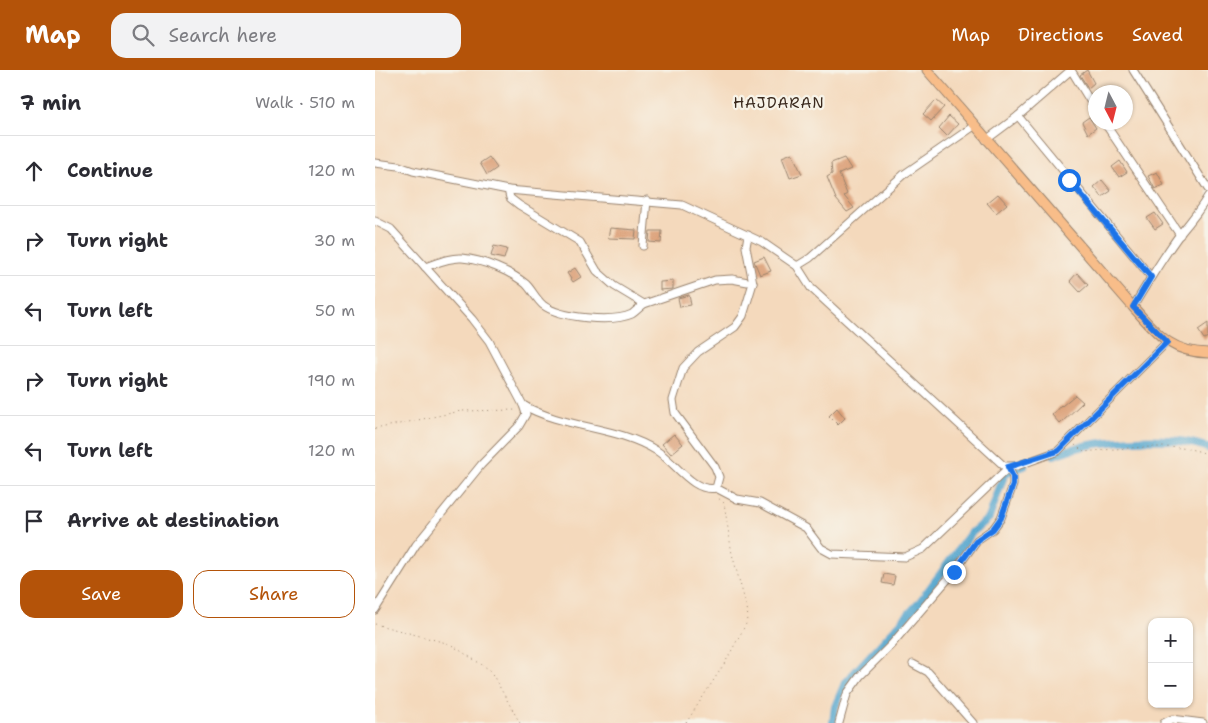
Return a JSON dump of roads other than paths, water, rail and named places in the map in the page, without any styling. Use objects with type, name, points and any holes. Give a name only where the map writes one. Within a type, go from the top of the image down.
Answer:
[{"type":"main road","points":[[927,70],[1133,307],[1167,342],[1184,351],[1208,353]]},
{"type":"street","points":[[986,140],[1018,116],[1071,70],[1088,98]]},
{"type":"street","points":[[1133,70],[1208,189]]},
{"type":"street","points":[[1018,116],[1151,277]]},
{"type":"street","points":[[797,266],[810,258],[903,175],[974,126]]},
{"type":"street","points":[[1109,130],[1180,235]]},
{"type":"street","points":[[375,163],[399,166],[413,171],[508,190],[647,200],[682,204],[697,210],[770,246],[797,266],[811,288],[993,458],[1010,471],[1013,485],[1001,518],[993,529],[977,540],[954,572],[891,645],[860,676],[847,694],[840,710],[839,723]]},
{"type":"street","points":[[508,190],[510,198],[519,205],[580,242],[597,271],[614,286],[644,304]]},
{"type":"street","points":[[1133,307],[1151,277],[1180,235],[1196,216],[1208,196]]},
{"type":"street","points":[[643,246],[647,200]]},
{"type":"street","points":[[375,221],[391,229],[472,319],[489,341],[526,414],[519,426],[481,466],[416,545],[375,610]]},
{"type":"street","points":[[716,488],[719,477],[707,456],[675,414],[674,394],[683,368],[698,352],[735,327],[743,316],[753,283],[746,247],[748,235]]},
{"type":"street","points":[[425,266],[450,259],[476,261],[515,276],[527,285],[543,305],[553,310],[599,319],[631,314],[644,304],[715,280],[732,279],[753,283]]},
{"type":"street","points":[[524,407],[560,422],[614,435],[647,446],[671,461],[694,483],[707,490],[716,488],[737,499],[760,503],[806,528],[821,548],[832,554],[905,557],[923,549],[1010,471],[1058,451],[1167,342]]},
{"type":"street","points":[[913,664],[928,672],[973,723]]},
{"type":"street","points":[[1164,723],[1172,719],[1203,723]]},
{"type":"waterway","points":[[1054,455],[1088,445],[1131,440],[1174,441],[1192,443],[1208,448]]},
{"type":"waterway","points":[[833,723],[835,707],[845,683],[919,603],[970,534],[989,518],[1005,473],[1024,466]]},
{"type":"district","name":"HAJDARAN","points":[[779,103]]}]
